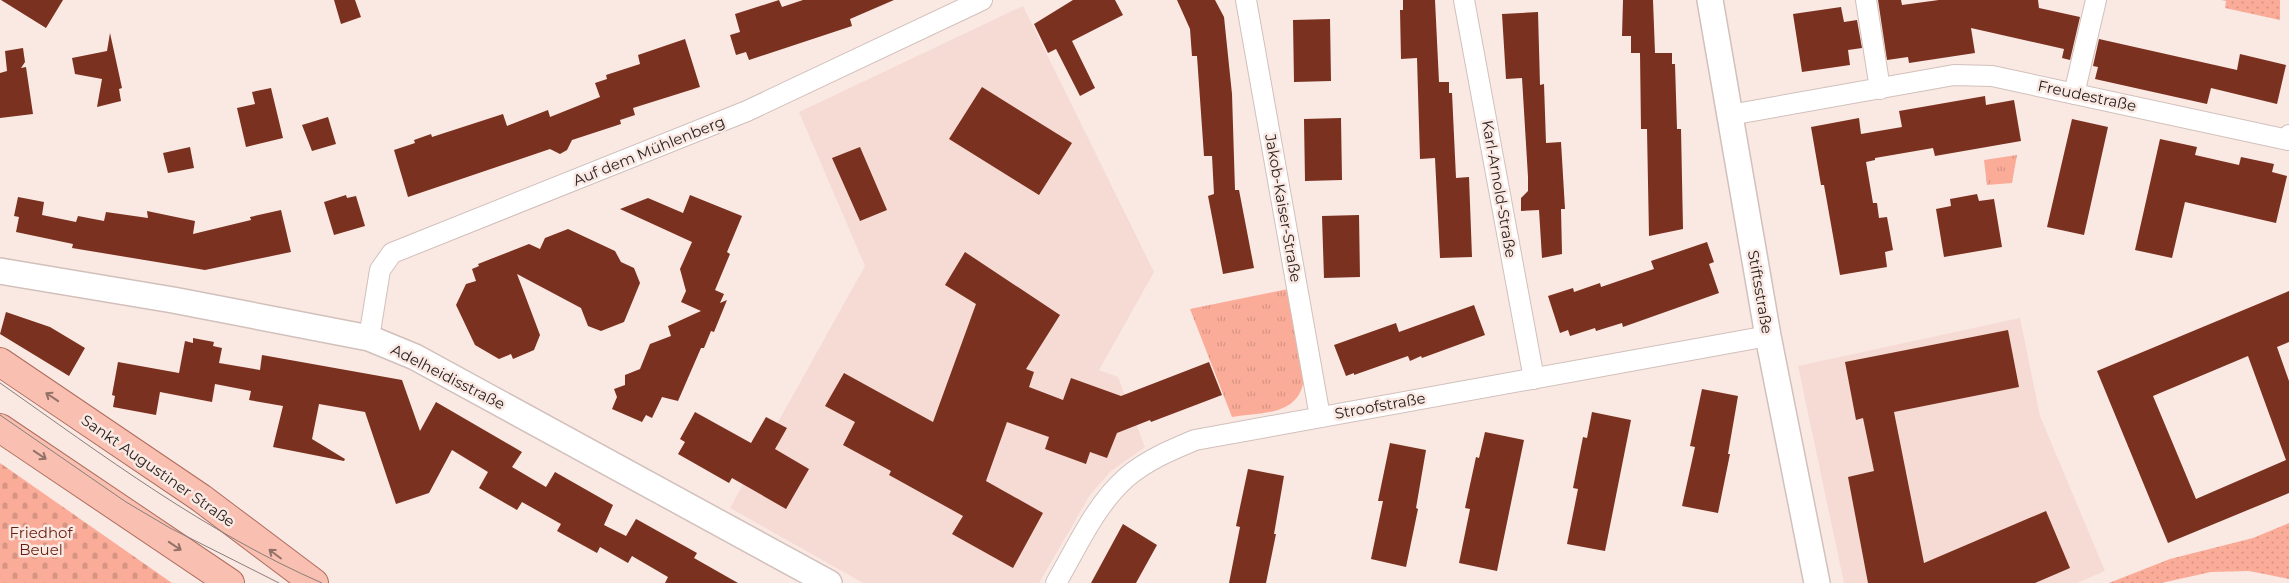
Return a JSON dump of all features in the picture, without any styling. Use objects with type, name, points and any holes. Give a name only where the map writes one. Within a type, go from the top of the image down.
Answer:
[{"type":"main road","name":"Sankt Augustiner Straße","points":[[0,362],[200,498],[314,583]]},
{"type":"main road","points":[[0,428],[230,583]]},
{"type":"street","name":"Auf dem Mühlenberg","points":[[371,328],[375,292],[380,270],[392,253],[747,111],[982,0]]},
{"type":"street","name":"Jakob-Kaiser-Straße","points":[[1246,0],[1320,417]]},
{"type":"street","name":"Karl-Arnold-Straße","points":[[1464,0],[1534,379]]},
{"type":"street","name":"Stiftsstraße","points":[[1710,0],[1768,336],[1817,583]]},
{"type":"street","points":[[1866,0],[1880,89]]},
{"type":"street","points":[[2074,94],[2096,0]]},
{"type":"street","name":"Freudestraße","points":[[1730,115],[1954,75],[1992,76],[2288,140],[2289,135]]},
{"type":"street","name":"Adelheidisstraße","points":[[0,271],[172,300],[371,328],[415,356],[829,583]]},
{"type":"street","name":"Stroofstraße","points":[[1056,583],[1099,508],[1127,477],[1158,456],[1195,440],[1768,336]]},
{"type":"shaded area","points":[[1023,6],[1154,272],[1099,370],[1118,377],[1145,447],[1111,471],[1090,495],[1039,583],[863,583],[730,508],[865,266],[799,112]]},
{"type":"shaded area","points":[[2020,318],[2040,416],[2105,571],[2077,583],[1844,583],[1798,366]]},
{"type":"green space","points":[[2221,0],[2280,0],[2280,20],[2225,8],[2226,1]]},
{"type":"green space","points":[[2017,155],[2012,183],[1987,185],[1984,160]]},
{"type":"green space","points":[[1288,289],[1304,378],[1301,390],[1288,406],[1278,410],[1232,417],[1190,309]]},
{"type":"green space","name":"Friedhof Beuel","points":[[0,463],[172,583],[0,583]]},
{"type":"green space","points":[[2289,523],[2289,579],[2249,571],[2211,572],[2161,583],[2109,583],[2170,559],[2253,538]]},
{"type":"building","points":[[1,0],[63,0],[46,28]]},
{"type":"building","points":[[334,0],[355,0],[361,17],[341,24]]},
{"type":"building","points":[[779,0],[782,7],[803,0],[894,0],[850,19],[852,26],[749,60],[746,52],[736,55],[730,35],[740,32],[735,14]]},
{"type":"building","points":[[1073,0],[1115,0],[1123,15],[1072,41],[1095,88],[1080,96],[1056,49],[1048,53],[1034,24]]},
{"type":"building","points":[[1177,0],[1215,0],[1224,17],[1232,94],[1235,190],[1239,190],[1254,268],[1223,274],[1208,196],[1214,194],[1212,156],[1204,156],[1197,56],[1192,56],[1190,29]]},
{"type":"building","points":[[1403,0],[1435,0],[1439,82],[1449,82],[1449,93],[1452,93],[1456,178],[1469,177],[1472,257],[1440,258],[1435,158],[1420,159],[1417,58],[1401,59],[1400,10],[1403,10]]},
{"type":"building","points":[[1623,0],[1653,0],[1655,53],[1672,53],[1672,64],[1675,64],[1677,129],[1681,129],[1683,229],[1649,236],[1647,129],[1641,129],[1640,53],[1631,53],[1631,36],[1622,36]]},
{"type":"building","points":[[1878,0],[1901,0],[1902,5],[1939,0],[2038,0],[2039,8],[2080,17],[2070,60],[2062,58],[2064,49],[1971,28],[1975,53],[1909,63],[1908,57],[1887,60]]},
{"type":"building","points":[[1841,7],[1844,22],[1857,20],[1862,48],[1848,50],[1850,65],[1802,72],[1793,14]]},
{"type":"building","points":[[1538,12],[1540,85],[1544,84],[1546,143],[1561,142],[1565,209],[1561,209],[1562,254],[1542,258],[1539,210],[1521,211],[1521,198],[1528,191],[1522,78],[1506,79],[1502,14]]},
{"type":"building","points":[[1330,19],[1331,81],[1294,82],[1293,20]]},
{"type":"building","points":[[110,33],[122,88],[119,89],[121,101],[97,107],[102,79],[75,74],[72,58],[107,51]]},
{"type":"building","points":[[685,39],[700,87],[633,108],[635,115],[620,120],[621,124],[572,140],[567,150],[560,154],[550,149],[408,197],[394,150],[415,143],[414,140],[431,134],[432,137],[503,114],[507,126],[548,110],[550,117],[600,97],[595,83],[607,79],[606,75],[640,64],[638,55]]},
{"type":"building","points":[[2099,39],[2237,70],[2240,54],[2286,65],[2277,104],[2211,88],[2207,104],[2095,79],[2098,67],[2093,66]]},
{"type":"building","points":[[23,48],[25,62],[21,68],[26,67],[33,114],[0,118],[0,73],[7,71],[5,51]]},
{"type":"building","points":[[982,87],[1072,143],[1039,195],[949,139]]},
{"type":"building","points":[[271,88],[283,138],[246,147],[237,108],[255,104],[252,92]]},
{"type":"building","points":[[1985,96],[1986,105],[2014,100],[2021,141],[1935,156],[1933,148],[1875,158],[1875,160],[1866,162],[1873,203],[1877,203],[1879,218],[1887,217],[1893,250],[1885,252],[1887,267],[1840,275],[1824,185],[1821,185],[1811,127],[1859,118],[1861,134],[1902,127],[1899,111]]},
{"type":"building","points":[[328,117],[336,144],[312,151],[302,125]]},
{"type":"building","points":[[1341,118],[1342,180],[1305,181],[1304,119]]},
{"type":"building","points":[[2072,119],[2108,127],[2084,235],[2047,227]]},
{"type":"building","points":[[2160,139],[2197,147],[2195,155],[2239,165],[2241,157],[2274,164],[2272,172],[2287,176],[2276,223],[2185,202],[2172,258],[2135,250]]},
{"type":"building","points":[[190,147],[194,168],[168,173],[163,153]]},
{"type":"building","points":[[860,147],[887,210],[860,221],[832,158]]},
{"type":"building","points":[[1977,194],[1979,201],[1994,199],[2002,247],[1944,257],[1936,209],[1951,206],[1950,199]]},
{"type":"building","points":[[346,195],[347,198],[356,196],[365,226],[334,235],[324,202]]},
{"type":"building","points":[[690,195],[742,216],[727,252],[730,254],[715,290],[724,294],[720,303],[727,300],[714,332],[711,331],[704,348],[701,348],[678,401],[662,397],[652,418],[646,415],[642,422],[612,409],[617,397],[614,389],[625,385],[625,375],[640,369],[650,344],[671,336],[668,326],[701,311],[681,302],[686,291],[680,269],[692,242],[620,209],[648,198],[683,213]]},
{"type":"building","points":[[18,197],[44,202],[42,215],[76,222],[78,216],[104,221],[106,212],[148,218],[147,211],[195,221],[193,234],[251,220],[250,217],[281,210],[291,252],[205,270],[72,248],[73,244],[16,232],[19,217],[14,216]]},
{"type":"building","points":[[1359,215],[1360,277],[1324,278],[1322,216]]},
{"type":"building","points":[[568,229],[615,251],[621,262],[634,268],[640,283],[624,322],[601,331],[588,326],[581,308],[517,274],[540,335],[534,350],[513,359],[511,354],[499,359],[475,345],[456,305],[466,284],[476,281],[472,269],[479,266],[478,264],[529,244],[540,249],[545,238]]},
{"type":"building","points":[[1707,242],[1714,262],[1709,264],[1719,293],[1623,327],[1622,323],[1596,331],[1595,328],[1570,336],[1568,330],[1560,333],[1548,296],[1573,288],[1574,292],[1600,283],[1601,287],[1654,269],[1651,261]]},
{"type":"building","points":[[965,252],[1060,315],[1026,369],[1034,372],[1029,387],[1063,400],[1071,378],[1121,396],[1209,362],[1222,395],[1117,433],[1107,458],[1090,452],[1086,464],[1045,449],[1049,437],[1007,422],[986,481],[1043,513],[1013,568],[952,534],[963,516],[889,475],[891,471],[843,445],[855,422],[825,406],[844,373],[933,422],[976,304],[945,285]]},
{"type":"building","points":[[2289,291],[2289,342],[2277,347],[2289,381],[2289,493],[2168,543],[2097,371]],"holes":[[[2248,356],[2286,460],[2196,499],[2153,396]]]},
{"type":"building","points":[[1474,305],[1485,335],[1422,358],[1421,356],[1410,361],[1408,356],[1354,375],[1354,373],[1346,376],[1334,345],[1396,323],[1399,332]]},
{"type":"building","points":[[6,312],[50,327],[85,348],[69,376],[0,334]]},
{"type":"building","points":[[2008,330],[2019,387],[1894,412],[1924,563],[2046,511],[2070,568],[2035,583],[1868,583],[1848,477],[1874,471],[1863,418],[1856,420],[1845,362]]},
{"type":"building","points":[[193,338],[214,342],[213,346],[222,348],[219,363],[260,370],[262,355],[402,380],[420,431],[436,402],[522,452],[512,467],[546,487],[555,472],[613,505],[604,525],[626,536],[636,519],[697,553],[694,558],[738,583],[665,583],[668,577],[632,556],[628,563],[600,547],[597,553],[557,531],[561,524],[522,502],[517,510],[479,488],[488,472],[452,450],[429,493],[396,504],[365,412],[319,404],[312,439],[345,459],[344,461],[273,447],[283,406],[249,400],[251,391],[215,384],[212,402],[160,392],[156,415],[113,407],[115,396],[112,395],[118,362],[179,373],[185,341],[193,343]]},
{"type":"building","points":[[1702,389],[1738,396],[1728,454],[1730,454],[1718,513],[1682,506],[1695,447],[1690,446]]},
{"type":"building","points":[[695,412],[751,443],[766,417],[787,428],[775,449],[809,469],[786,509],[732,478],[729,483],[678,454],[685,442],[680,439]]},
{"type":"building","points":[[1592,412],[1631,420],[1605,551],[1567,544],[1578,489],[1573,488],[1583,437],[1587,438]]},
{"type":"building","points":[[1485,432],[1524,440],[1497,571],[1459,563],[1470,509],[1465,508],[1476,457],[1479,458]]},
{"type":"building","points":[[1390,443],[1426,450],[1416,508],[1418,509],[1406,567],[1371,559],[1383,501],[1378,501]]},
{"type":"building","points":[[1248,469],[1284,476],[1274,534],[1276,534],[1266,583],[1229,583],[1240,527],[1236,526]]},
{"type":"building","points":[[1123,524],[1157,545],[1136,583],[1091,583]]},
{"type":"tram line","points":[[0,383],[117,465],[196,517],[279,563],[322,583]]},
{"type":"tram line","points":[[0,415],[126,502],[170,528],[279,583]]}]
